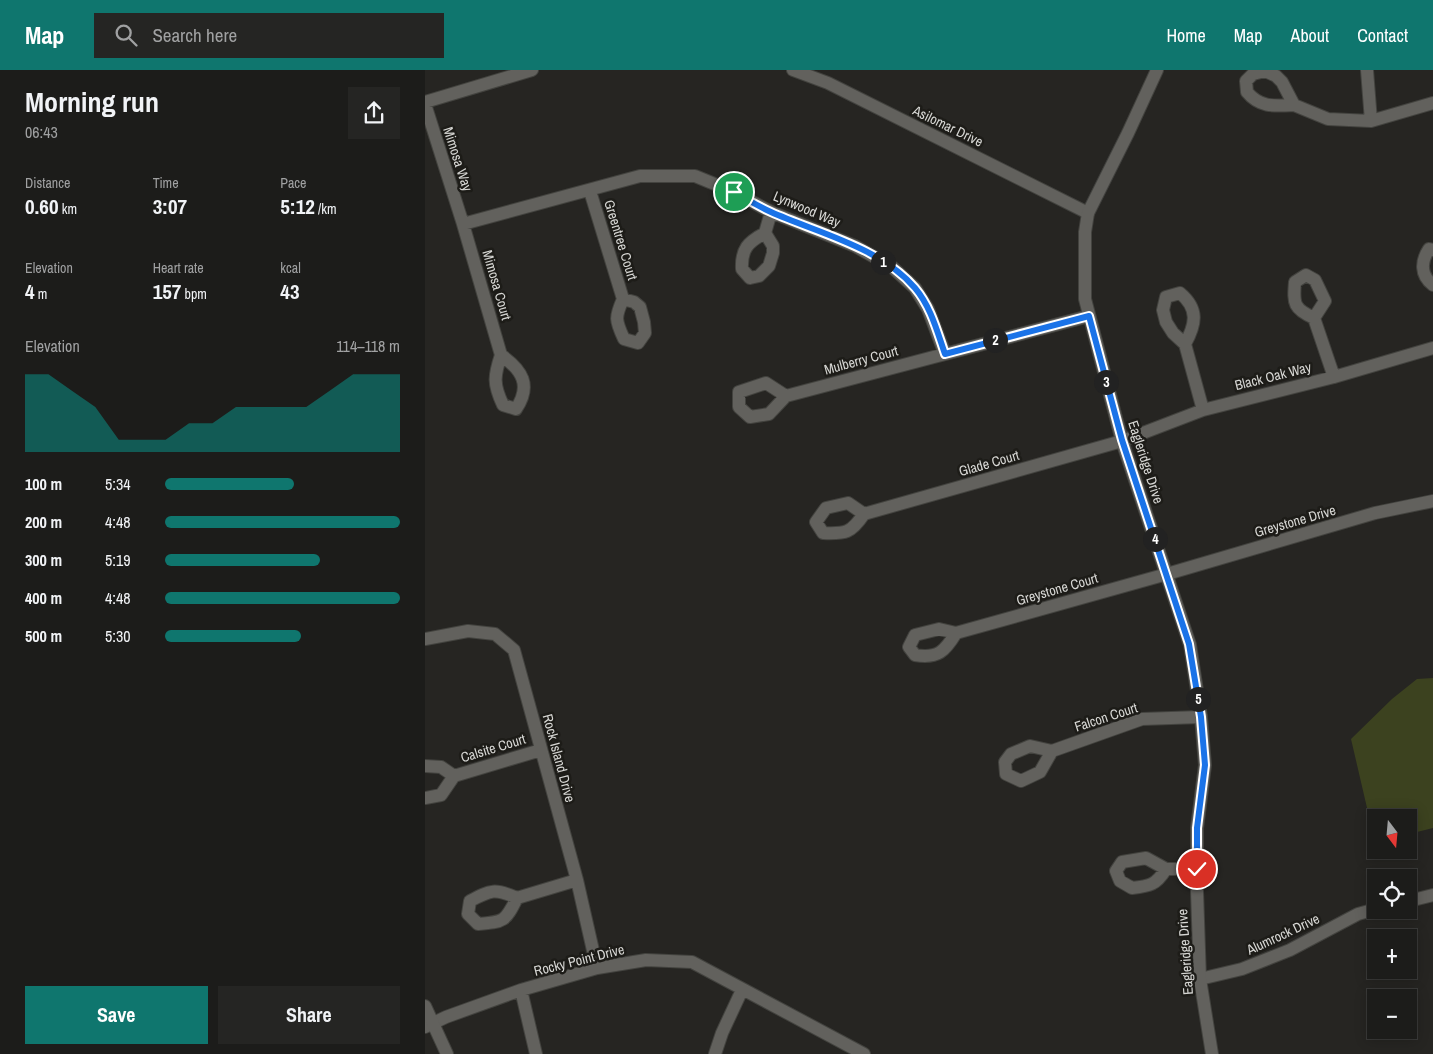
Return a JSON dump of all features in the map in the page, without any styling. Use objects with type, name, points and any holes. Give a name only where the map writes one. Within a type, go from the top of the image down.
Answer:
[{"type":"street","points":[[425,103],[532,70]]},
{"type":"street","name":"Asilomar Drive","points":[[793,70],[827,83],[1088,213]]},
{"type":"street","name":"Eagleridge Drive","points":[[1157,70],[1088,213],[1085,232],[1085,298],[1122,440],[1189,644],[1201,717],[1205,765],[1197,828],[1197,869],[1201,979],[1212,1054]]},
{"type":"street","points":[[1367,70],[1371,121]]},
{"type":"street","name":"Mimosa Way","points":[[425,103],[463,224]]},
{"type":"street","points":[[1295,105],[1328,119],[1371,121],[1433,103]]},
{"type":"street","name":"Lynwood Way","points":[[463,224],[640,176],[695,176],[734,192],[771,212],[855,246],[892,268],[915,288],[929,309],[945,354]]},
{"type":"street","name":"Greentree Court","points":[[590,191],[623,298]]},
{"type":"street","points":[[765,233],[771,212]]},
{"type":"street","name":"Mimosa Court","points":[[463,224],[501,355]]},
{"type":"street","points":[[1433,250],[1429,248],[1423,258],[1423,272],[1433,285]]},
{"type":"street","name":"Mulberry Court","points":[[786,396],[1089,316]]},
{"type":"street","points":[[1314,318],[1334,376]]},
{"type":"street","points":[[1185,344],[1203,410]]},
{"type":"street","name":"Black Oak Way","points":[[1122,440],[1203,410],[1433,348]]},
{"type":"street","name":"Glade Court","points":[[864,514],[1122,440]]},
{"type":"street","name":"Greystone Drive","points":[[1167,574],[1375,513],[1433,501]]},
{"type":"street","name":"Greystone Court","points":[[956,633],[1167,574]]},
{"type":"street","name":"Rock Island Drive","points":[[425,640],[468,630],[495,634],[514,650],[577,880],[597,968]]},
{"type":"street","name":"Falcon Court","points":[[1052,751],[1142,719],[1201,717]]},
{"type":"street","name":"Calsite Court","points":[[425,798],[441,795],[454,776],[541,750]]},
{"type":"street","name":"Calsite Court","points":[[425,766],[441,767],[454,776]]},
{"type":"street","points":[[1165,869],[1197,869]]},
{"type":"street","points":[[517,898],[577,880]]},
{"type":"street","points":[[1417,899],[1433,894]]},
{"type":"street","name":"Alumrock Drive","points":[[1201,979],[1242,969],[1290,950],[1358,914],[1367,912]]},
{"type":"street","name":"Rocky Point Drive","points":[[429,1025],[521,990],[597,968],[646,960],[691,962],[864,1054]]},
{"type":"street","points":[[521,990],[536,1054]]},
{"type":"street","points":[[715,1054],[722,1033],[742,990]]},
{"type":"street","points":[[425,1006],[429,1025],[447,1054]]},
{"type":"green space","points":[[1433,678],[1433,828],[1417,832],[1417,809],[1367,809],[1351,739],[1392,699],[1417,679]]},
{"type":"route","points":[[734,192],[771,212],[855,246],[892,268],[915,288],[929,309],[945,354],[1089,316],[1122,440],[1189,644],[1201,717],[1205,765],[1197,828],[1197,869]]}]
